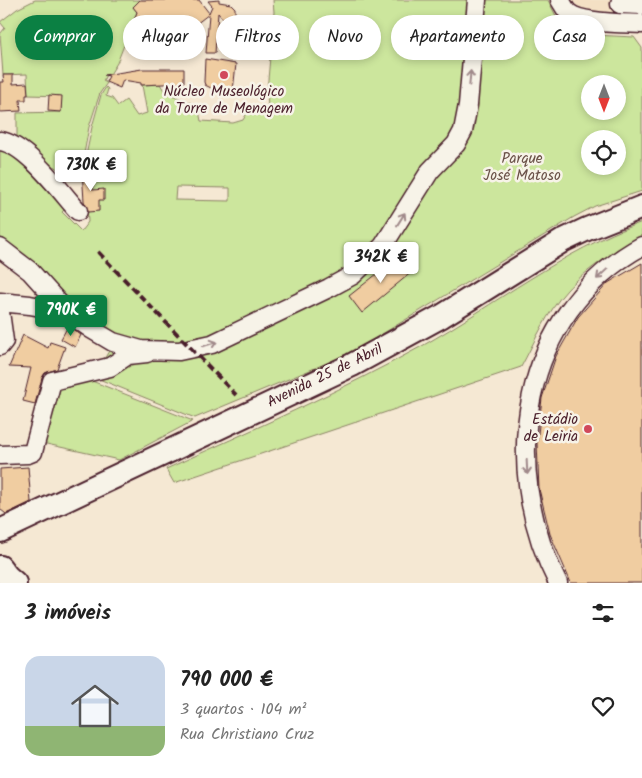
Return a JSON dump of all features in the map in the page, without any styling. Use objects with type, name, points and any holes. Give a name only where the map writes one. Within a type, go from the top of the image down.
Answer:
[{"type":"main road","name":"Avenida 25 de Abril","points":[[2,533],[352,365],[442,316],[564,240],[587,228],[642,207]]},
{"type":"main road","points":[[0,567],[15,583]]},
{"type":"street","points":[[0,455],[28,454],[33,452],[52,382],[110,367],[128,355],[174,352],[212,344],[292,308],[353,275],[383,246],[430,171],[456,144],[463,131],[468,105],[477,0]]},
{"type":"street","points":[[560,0],[574,16],[603,22],[642,24]]},
{"type":"street","points":[[621,0],[620,4],[642,5]]},
{"type":"street","points":[[0,141],[16,148],[41,169],[78,211]]},
{"type":"street","points":[[558,583],[540,544],[529,500],[526,431],[535,378],[547,347],[562,320],[585,291],[604,270],[642,246]]},
{"type":"street","points":[[0,248],[30,272],[68,312],[112,342],[141,350],[174,352]]},
{"type":"street","points":[[0,302],[68,312]]},
{"type":"street","points":[[0,312],[4,342],[0,346]]},
{"type":"shaded area","points":[[572,0],[642,0],[642,14],[586,10],[579,8]]},
{"type":"green space","points":[[35,0],[148,0],[142,8],[137,3],[133,7],[137,12],[136,15],[123,15],[123,48],[117,63],[109,76],[106,75],[103,81],[107,83],[100,93],[89,127],[81,170],[65,174],[15,140],[17,136],[17,113],[61,112],[61,96],[28,95],[27,74],[3,75],[0,34],[5,28],[0,22],[17,9]]},
{"type":"green space","name":"Parque José Matoso","points":[[273,0],[548,0],[556,15],[534,15],[534,60],[605,60],[605,36],[634,37],[642,48],[642,191],[595,206],[574,217],[351,353],[195,418],[94,377],[118,335],[72,307],[0,237],[0,147],[17,158],[65,209],[62,212],[81,231],[88,222],[83,170],[92,127],[101,95],[106,87],[108,89],[106,96],[112,98],[118,106],[126,100],[137,116],[147,113],[142,85],[160,84],[165,92],[198,106],[201,121],[233,123],[243,120],[250,108],[268,109],[267,91],[270,60],[299,60],[299,15],[274,15]],"holes":[[[176,187],[230,188],[230,201],[175,200]]]},
{"type":"green space","points":[[642,222],[642,237],[613,253],[567,290],[553,308],[521,367],[174,483],[166,469],[295,410],[391,363],[449,330],[557,263],[613,234]]},
{"type":"green space","points":[[92,381],[193,421],[119,460],[42,443],[55,386]]},
{"type":"building","points":[[140,0],[199,0],[209,13],[212,6],[208,1],[219,0],[219,2],[231,4],[235,8],[235,15],[220,15],[218,13],[216,15],[215,53],[206,53],[209,14],[206,16],[136,15],[137,12],[133,7]]},
{"type":"building","points":[[206,59],[236,64],[233,91],[211,88],[205,85]]},
{"type":"building","points":[[142,69],[184,69],[184,83],[141,85],[141,83],[123,80],[120,88],[106,82],[109,76],[104,75]]},
{"type":"building","points":[[3,75],[13,75],[13,84],[27,83],[28,95],[26,95],[26,100],[20,100],[21,111],[0,112],[0,82],[4,82]]},
{"type":"building","points":[[49,95],[62,96],[61,112],[48,111]]},
{"type":"building","points":[[82,170],[93,170],[93,190],[104,189],[104,200],[99,200],[99,211],[88,212],[84,201]]},
{"type":"building","points":[[401,255],[413,271],[362,313],[349,296]]},
{"type":"building","name":"Estádio de Leiria","points":[[642,263],[642,583],[571,583],[550,534],[539,489],[537,443],[542,398],[556,356],[578,317],[608,283]]},
{"type":"building","points":[[68,326],[81,335],[75,347],[61,339]]},
{"type":"building","points":[[23,335],[48,348],[50,342],[65,347],[57,369],[45,373],[42,378],[35,404],[23,401],[31,368],[9,367]]},
{"type":"building","points":[[28,467],[31,502],[6,514],[0,509],[0,469]]},
{"type":"railway","points":[[98,252],[236,395]]},
{"type":"place","name":"Núcleo Museológico da Torre de Menagem","points":[[224,75]]},
{"type":"place","name":"Estádio de Leiria","points":[[588,429]]}]
